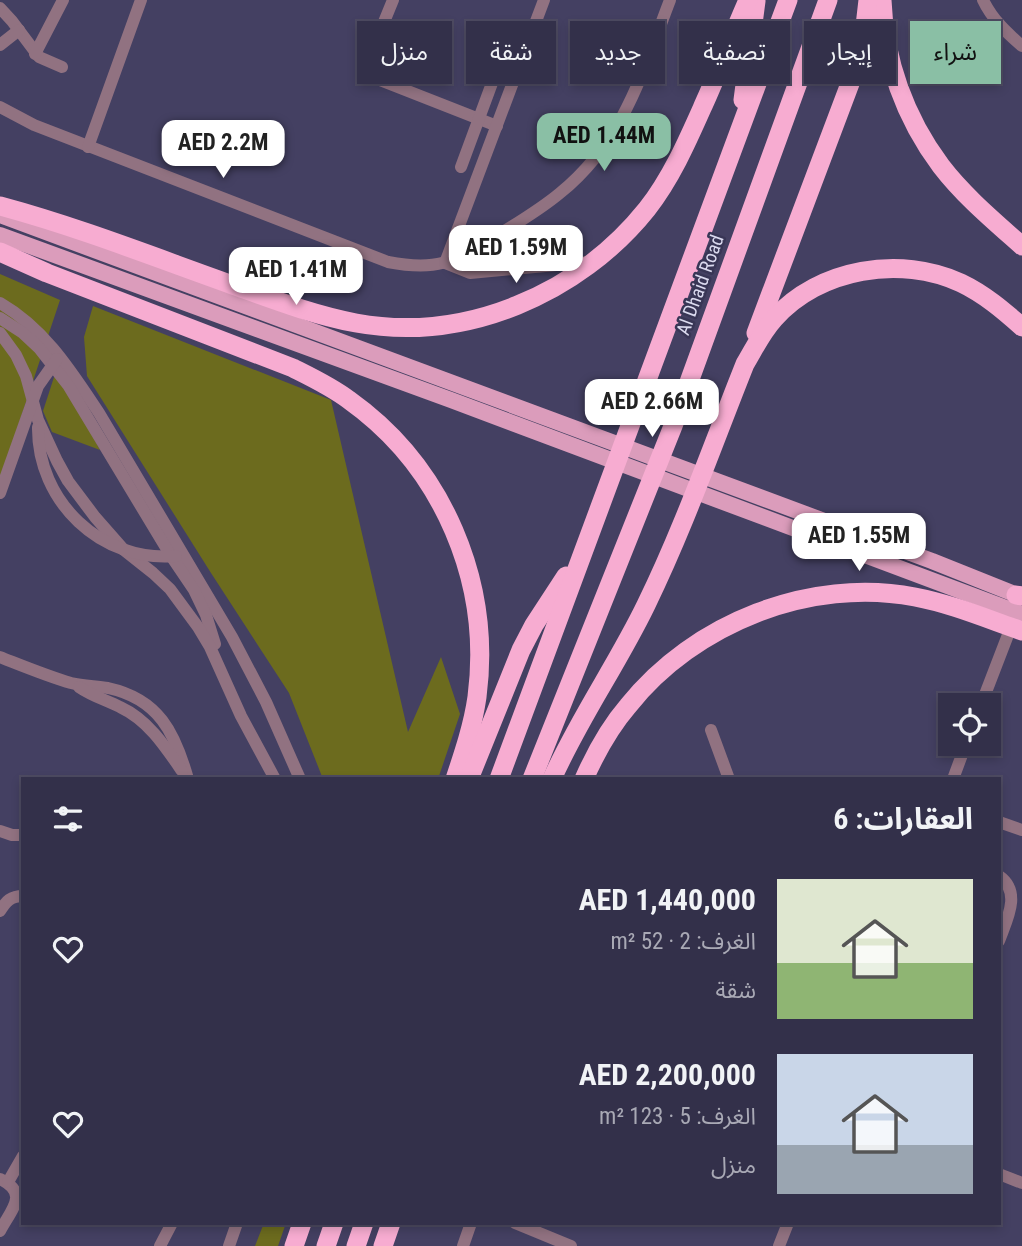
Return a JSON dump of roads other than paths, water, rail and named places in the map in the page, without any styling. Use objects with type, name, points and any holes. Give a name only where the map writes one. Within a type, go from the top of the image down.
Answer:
[{"type":"highway","points":[[0,206],[72,227],[313,313],[358,324],[405,327],[451,324],[497,313],[540,296],[580,272],[617,242],[648,208],[672,170],[694,127],[748,0]]},
{"type":"highway","points":[[739,131],[756,0]]},
{"type":"highway","name":"Al Dhaid Road","points":[[500,777],[788,0]]},
{"type":"highway","name":"Al Dhaid Road","points":[[533,777],[673,426],[828,0]]},
{"type":"highway","points":[[553,777],[586,710],[647,603],[676,540],[854,73],[863,38],[868,0]]},
{"type":"highway","points":[[882,0],[887,48],[896,80],[923,140],[942,168],[964,193],[1022,246]]},
{"type":"highway","points":[[0,252],[47,273],[293,368],[348,398],[395,439],[433,489],[448,516],[461,545],[477,605],[480,646],[477,698],[471,729],[456,777]]},
{"type":"highway","points":[[745,364],[774,318],[793,302],[836,278],[860,271],[886,268],[936,274],[983,295],[1022,327]]},
{"type":"highway","points":[[470,777],[521,650],[534,625],[584,549]]},
{"type":"highway","points":[[585,777],[612,726],[666,666],[713,634],[768,610],[825,596],[884,594],[914,597],[1018,624]]},
{"type":"highway","points":[[294,1246],[301,1225]]},
{"type":"highway","points":[[326,1246],[333,1225]]},
{"type":"highway","points":[[356,1246],[363,1225]]},
{"type":"main road","points":[[0,215],[1020,596]]},
{"type":"main road","points":[[0,235],[708,497],[1018,624]]},
{"type":"street","points":[[36,54],[63,0]]},
{"type":"street","points":[[89,147],[141,0]]},
{"type":"street","points":[[393,0],[365,69],[367,75],[497,126]]},
{"type":"street","points":[[444,264],[544,0]]},
{"type":"street","points":[[0,107],[34,125],[89,147],[388,262],[426,266],[444,264],[467,253],[547,203],[589,165],[607,142],[628,107],[670,0]]},
{"type":"street","points":[[983,0],[1000,26],[1022,46]]},
{"type":"street","points":[[0,8],[42,60],[62,67]]},
{"type":"street","points":[[0,44],[19,30]]},
{"type":"street","points":[[461,167],[492,84]]},
{"type":"street","points":[[444,264],[470,273],[593,262]]},
{"type":"street","points":[[0,303],[34,327],[56,360],[107,447],[249,669],[299,777]]},
{"type":"street","points":[[0,318],[56,360]]},
{"type":"street","points":[[0,333],[16,355],[26,376],[38,420],[43,465],[63,506],[96,537],[124,550],[155,556],[177,555]]},
{"type":"street","points":[[0,493],[38,386],[56,360]]},
{"type":"street","points":[[38,420],[68,481],[95,517],[124,550],[153,573],[185,607],[220,668],[241,716],[274,777]]},
{"type":"street","points":[[177,555],[206,615],[220,668]]},
{"type":"street","points":[[986,693],[1018,624]]},
{"type":"street","points":[[0,657],[73,683],[136,716],[160,740],[187,777]]},
{"type":"street","points":[[710,730],[728,777]]},
{"type":"street","points":[[954,777],[962,756]]},
{"type":"street","points":[[1001,823],[1022,830]]},
{"type":"street","points":[[0,831],[21,835]]},
{"type":"street","points":[[1001,878],[1012,888],[1013,903],[1001,936]]},
{"type":"street","points":[[0,911],[7,900],[21,896]]},
{"type":"street","points":[[0,1231],[17,1200],[16,1190],[4,1180],[21,1159]]},
{"type":"street","points":[[1001,1175],[1022,1183]]},
{"type":"street","points":[[160,1246],[171,1225]]},
{"type":"street","points":[[229,1246],[236,1225]]},
{"type":"street","points":[[463,1246],[470,1225]]},
{"type":"street","points":[[520,1225],[571,1246]]},
{"type":"street","points":[[779,1246],[787,1225]]}]
